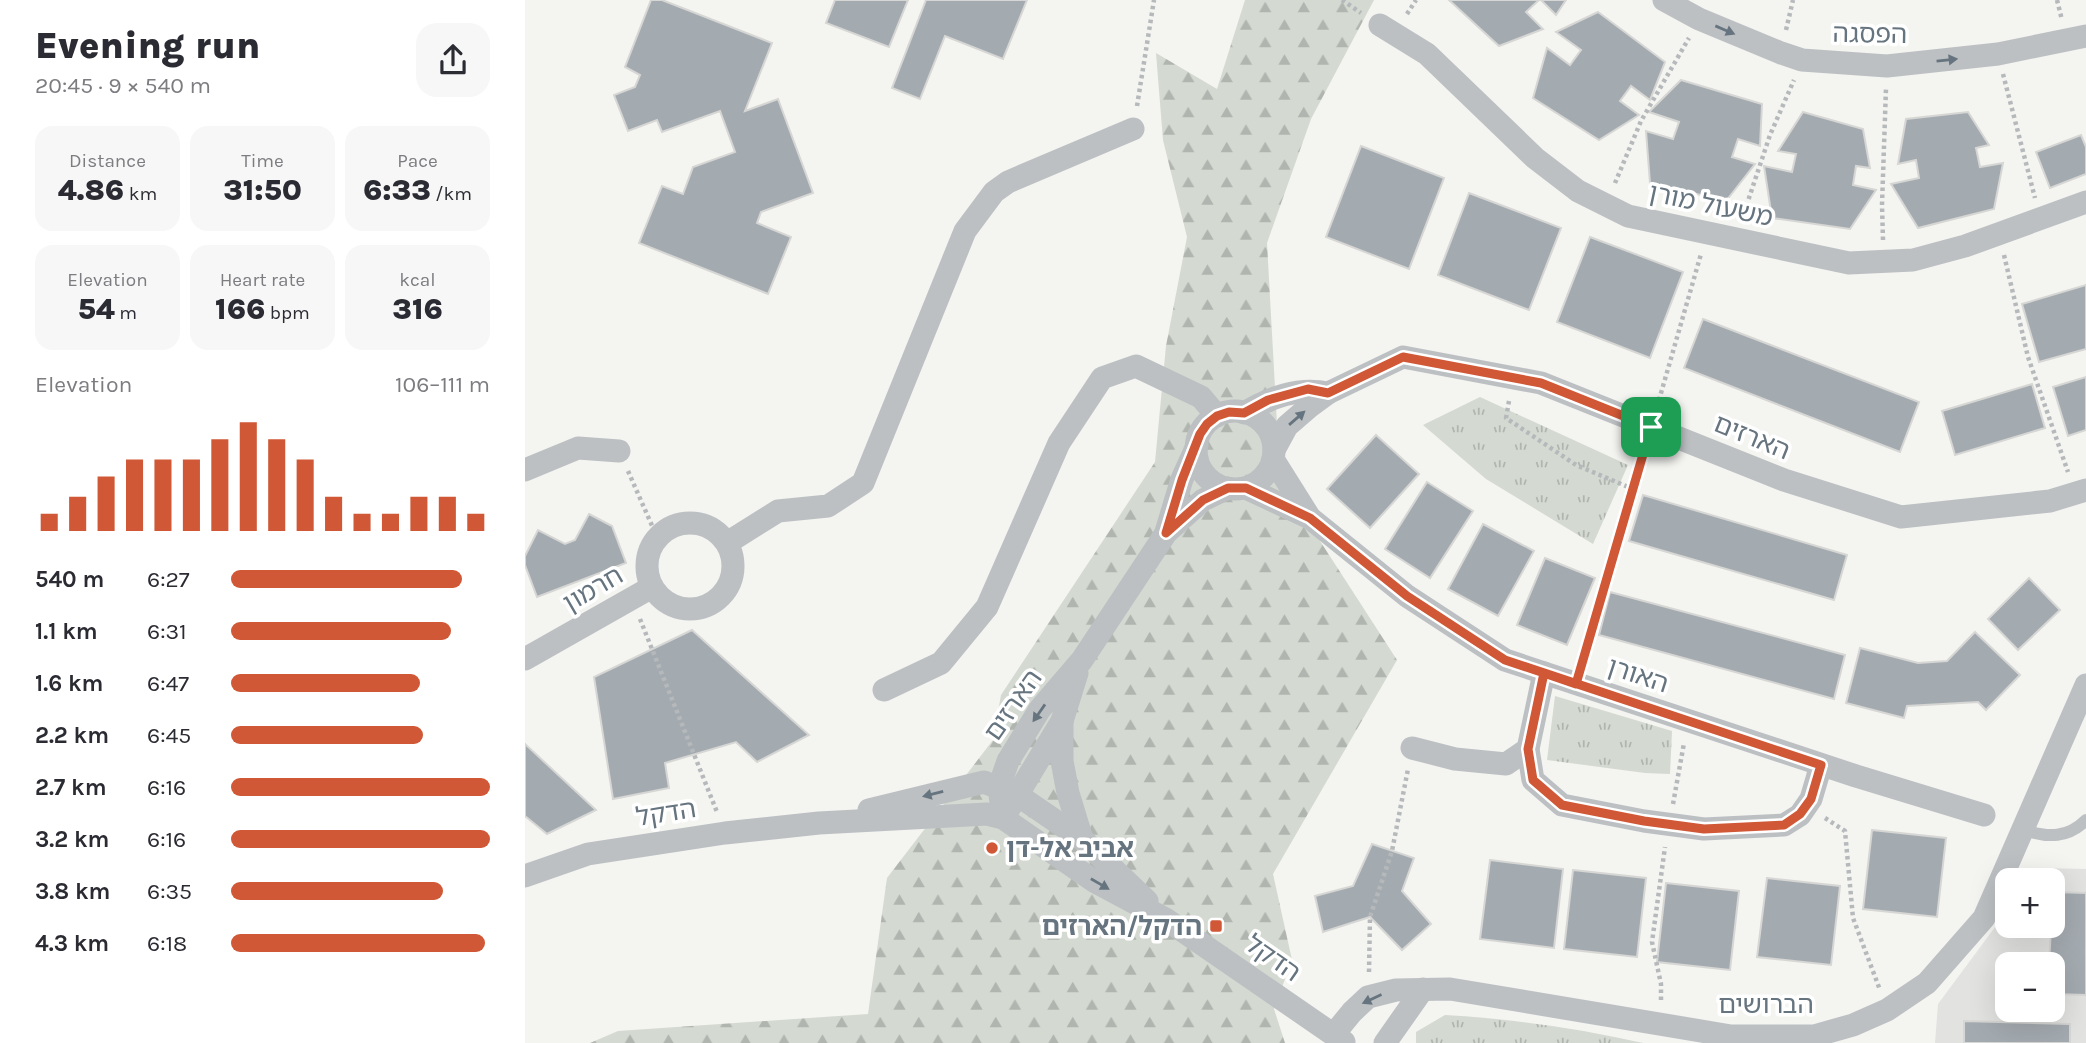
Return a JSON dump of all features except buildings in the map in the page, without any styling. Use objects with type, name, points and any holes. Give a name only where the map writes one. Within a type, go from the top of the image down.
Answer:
[{"type":"street","name":"הפסגה","points":[[1664,0],[1699,19],[1802,60],[1887,66],[1999,54],[2086,36]]},
{"type":"street","name":"משעול מורן","points":[[1380,25],[1427,54],[1535,158],[1578,191],[1628,216],[1849,264],[1913,260],[1965,246],[2086,202]]},
{"type":"street","points":[[727,543],[778,511],[828,506],[863,482],[965,230],[994,192],[1008,182],[1133,129]]},
{"type":"street","name":"הארזים","points":[[1274,455],[1287,426],[1328,393],[1403,357],[1541,383],[1784,480],[1901,517],[2050,500],[2081,491]]},
{"type":"street","points":[[884,690],[941,663],[987,607],[1059,443],[1102,379],[1136,366],[1201,397],[1217,416]]},
{"type":"street","name":"הארזים","points":[[1244,413],[1268,400],[1308,389],[1328,393]]},
{"type":"street","points":[[1229,412],[1244,413],[1261,421],[1268,429],[1274,455],[1266,474],[1257,482],[1237,488],[1211,480],[1202,471],[1197,459],[1197,446],[1200,434],[1217,416],[1229,412]]},
{"type":"street","name":"הארזים","points":[[1166,533],[1182,480],[1197,446]]},
{"type":"street","points":[[525,470],[578,448],[619,451]]},
{"type":"street","name":"האורן","points":[[1274,455],[1310,518]]},
{"type":"street","name":"הארזים","points":[[1009,791],[1008,761],[1040,709],[1081,660],[1166,533],[1203,500],[1237,488]]},
{"type":"street","name":"האורן","points":[[1237,488],[1310,518],[1407,596],[1505,660],[1821,765],[1984,815]]},
{"type":"street","points":[[692,523],[707,526],[720,534],[727,543],[733,557],[731,582],[723,595],[708,606],[693,609],[675,607],[662,599],[652,587],[647,562],[650,550],[657,537],[669,528],[692,523]]},
{"type":"street","name":"חרמון","points":[[525,659],[652,587]]},
{"type":"street","name":"הארזים","points":[[1081,660],[1062,720],[1062,761],[1068,793],[1082,839]]},
{"type":"street","points":[[1544,673],[1528,749],[1533,780],[1562,805],[1644,821],[1704,829],[1784,825],[1800,814],[1811,799],[1821,765]]},
{"type":"street","name":"הברושים","points":[[1340,1038],[1352,1012],[1368,997],[1396,990],[1450,989],[1731,1036],[1814,1036],[1853,1025],[1887,1010],[1927,983],[1984,918],[2025,830],[2047,771],[2086,685]]},
{"type":"street","name":"הארזים","points":[[1009,791],[1062,720]]},
{"type":"street","points":[[1412,748],[1455,759],[1506,764],[1528,749]]},
{"type":"street","name":"הדקל","points":[[819,823],[984,782],[1009,791],[1082,839],[1167,920]]},
{"type":"street","points":[[1003,818],[1009,791]]},
{"type":"street","name":"הדקל","points":[[525,876],[588,854],[725,832],[819,823],[987,814],[1003,818],[1094,881],[1167,920],[1340,1038]]},
{"type":"street","points":[[1385,1043],[1423,989]]},
{"type":"lane","points":[[2025,830],[2042,836],[2060,835],[2077,829],[2086,820]]},
{"type":"path","points":[[1133,129],[1154,0]]},
{"type":"path","points":[[1605,205],[1641,121],[1699,19]]},
{"type":"path","points":[[1999,54],[2040,219]]},
{"type":"path","points":[[1737,239],[1749,192],[1802,60]]},
{"type":"path","points":[[1883,261],[1882,205],[1887,66]]},
{"type":"path","points":[[1576,684],[1707,233]]},
{"type":"path","points":[[1999,234],[2028,357],[2081,491]]},
{"type":"path","points":[[1513,378],[1506,418],[1576,465],[1633,489]]},
{"type":"path","points":[[619,451],[657,537]]},
{"type":"path","points":[[632,599],[725,832]]},
{"type":"path","points":[[1369,977],[1370,917],[1392,851],[1412,748]]},
{"type":"path","points":[[1845,831],[1853,918],[1887,1010]]},
{"type":"path","points":[[1660,876],[1652,942],[1661,984]]},
{"type":"shaded area","points":[[2065,869],[2086,869],[2086,1043],[1935,1043],[1938,1004],[1995,927],[1995,938],[2065,938]]},
{"type":"green space","points":[[1245,0],[1374,0],[1311,119],[1267,243],[1280,479],[1397,660],[1273,874],[1292,960],[1274,1009],[1285,1043],[590,1043],[618,1031],[868,1014],[887,878],[993,740],[1001,695],[1155,462],[1166,346],[1187,237],[1163,140],[1156,53],[1217,89]]},
{"type":"green space","points":[[1480,397],[1628,465],[1593,544],[1486,479],[1423,425]]},
{"type":"green space","points":[[1555,696],[1672,731],[1670,774],[1547,760]]},
{"type":"green space","points":[[1445,1015],[1544,1025],[1643,1043],[1416,1043],[1416,1032]]},
{"type":"place","name":"אביב אל-דן","points":[[992,848]]},
{"type":"place","name":"הדקל/הארזים","points":[[1216,926]]},
{"type":"route","points":[[1651,427],[1541,383],[1403,357],[1328,393],[1308,389],[1268,400],[1244,413],[1229,412],[1217,416],[1200,434],[1166,533],[1203,500],[1228,488],[1246,488],[1310,518],[1407,596],[1505,660],[1544,673],[1632,702],[1821,765],[1811,799],[1800,814],[1784,825],[1704,829],[1644,821],[1562,805],[1533,780],[1528,749],[1544,673],[1576,684],[1651,427]]}]
